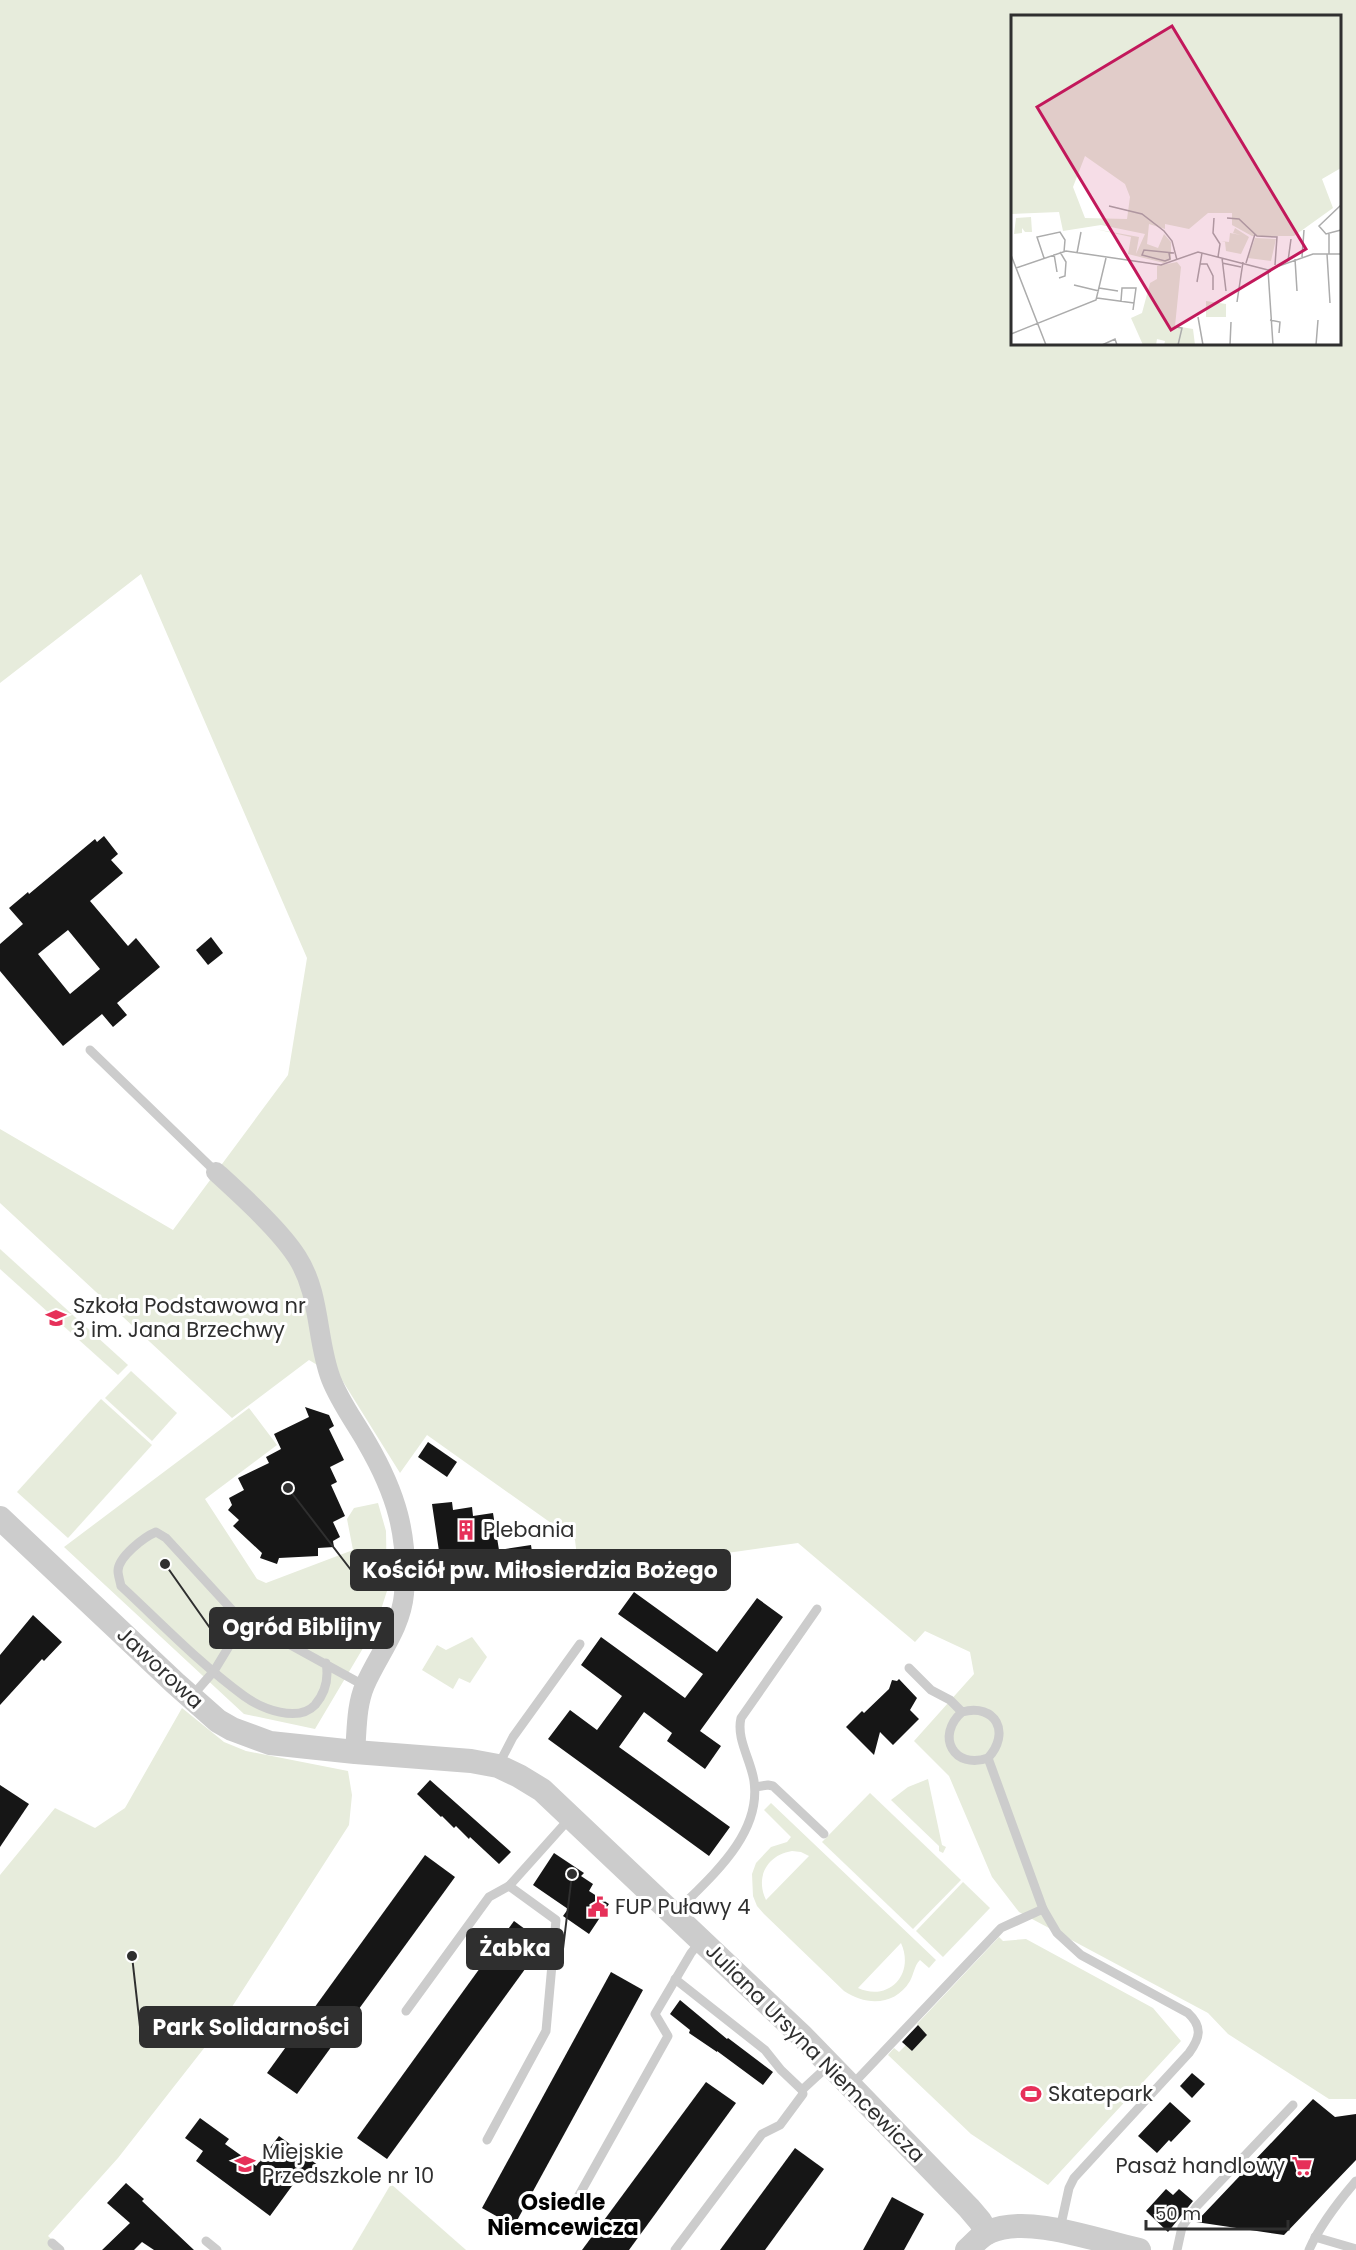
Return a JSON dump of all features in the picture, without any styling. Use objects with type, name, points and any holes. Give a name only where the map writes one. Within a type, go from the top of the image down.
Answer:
[{"type":"street","points":[[216,1172],[285,1240],[298,1258],[312,1290],[332,1380],[389,1482],[404,1534],[404,1596],[395,1629],[359,1702],[355,1752]]},
{"type":"street","name":"Jaworowa","points":[[0,1518],[218,1721],[248,1736],[270,1743],[355,1752]]},
{"type":"street","name":"Juliana Ursyna Niemcewicza","points":[[355,1752],[471,1761],[498,1766],[542,1790],[830,2064],[969,2208],[987,2233]]},
{"type":"street","points":[[967,2250],[987,2233],[1003,2227],[1028,2225],[1139,2250]]},
{"type":"lane","points":[[90,1050],[216,1172]]},
{"type":"lane","points":[[326,1663],[328,1675],[326,1687],[318,1702],[308,1712],[295,1714],[263,1707],[244,1696],[214,1671],[121,1586],[118,1570],[121,1561],[145,1537],[156,1532],[166,1538],[233,1611],[245,1620],[326,1663],[365,1686]]},
{"type":"lane","points":[[674,1914],[721,1865],[736,1845],[750,1817],[755,1787],[740,1732],[741,1718],[818,1609]]},
{"type":"lane","points":[[191,1697],[214,1671],[245,1620]]},
{"type":"lane","points":[[498,1766],[509,1744],[580,1644]]},
{"type":"lane","points":[[909,1668],[931,1690],[950,1700],[962,1712]]},
{"type":"lane","points":[[973,1709],[984,1711],[999,1728],[1000,1739],[996,1750],[988,1758],[977,1762],[965,1760],[955,1753],[949,1743],[949,1731],[953,1720],[962,1712],[973,1709]]},
{"type":"lane","points":[[988,1758],[1043,1910],[1057,1933],[1080,1955],[1188,2013],[1199,2028],[1199,2037],[1189,2053],[1074,2178],[1069,2188],[1059,2231]]},
{"type":"lane","points":[[755,1787],[773,1786],[824,1834]]},
{"type":"lane","points":[[406,2011],[489,1897],[510,1886],[571,1816]]},
{"type":"lane","points":[[487,2140],[546,2031],[556,1920],[510,1886]]},
{"type":"lane","points":[[851,2085],[1001,1928],[1043,1910]]},
{"type":"lane","points":[[578,2197],[668,2036],[655,2014],[691,1953],[701,1941]]},
{"type":"lane","points":[[675,1979],[765,2050],[781,2070],[802,2090]]},
{"type":"lane","points":[[675,2250],[762,2134],[780,2125],[802,2094],[802,2090],[830,2064]]},
{"type":"lane","points":[[1177,2250],[1182,2227],[1196,2207],[1293,2105]]},
{"type":"lane","points":[[1308,2250],[1339,2201],[1356,2181]]},
{"type":"lane","points":[[1315,2237],[1356,2249]]},
{"type":"lane","points":[[206,2241],[218,2250]]},
{"type":"green space","points":[[0,0],[1356,0],[1356,2099],[1329,2099],[1228,2034],[1208,2013],[1019,1912],[992,1877],[949,1776],[914,1741],[974,1674],[970,1652],[925,1631],[915,1642],[798,1543],[579,1574],[575,1540],[427,1435],[400,1473],[342,1380],[309,1360],[232,1418],[0,1203],[0,1129],[173,1230],[288,1075],[307,958],[141,574],[0,683]]},
{"type":"green space","points":[[0,1249],[128,1365],[118,1375],[0,1269]]},
{"type":"green space","points":[[131,1371],[177,1413],[152,1441],[105,1398]]},
{"type":"green space","points":[[101,1399],[152,1445],[68,1538],[17,1492]]},
{"type":"green space","points":[[249,1408],[277,1445],[205,1499],[257,1579],[266,1583],[353,1550],[347,1519],[354,1508],[378,1503],[386,1531],[387,1591],[375,1628],[315,1729],[244,1714],[64,1547]]},
{"type":"green space","points":[[472,1637],[487,1657],[470,1683],[459,1678],[453,1689],[422,1670],[437,1645],[446,1650]]},
{"type":"green space","points":[[182,1708],[224,1742],[246,1751],[348,1771],[352,1795],[349,1825],[212,2038],[118,2158],[48,2236],[63,2250],[0,2250],[0,1875],[55,1808],[95,1828],[125,1808]]},
{"type":"green space","points":[[928,1779],[942,1845],[946,1847],[943,1853],[939,1851],[939,1846],[891,1800],[908,1787]]},
{"type":"green space","points":[[870,1793],[961,1880],[913,1929],[822,1842]]},
{"type":"green space","points":[[771,1803],[936,1960],[929,1968],[920,1960],[904,1989],[888,1999],[871,2001],[844,1991],[757,1906],[753,1896],[752,1874],[756,1863],[771,1847],[787,1842],[791,1837],[764,1810]],"holes":[[[792,1851],[809,1856],[766,1900],[762,1883],[766,1868],[776,1857]],[[901,1943],[905,1965],[902,1975],[896,1982],[880,1991],[858,1988]]]},
{"type":"green space","points":[[963,1882],[990,1908],[943,1957],[916,1931]]},
{"type":"green space","name":"Skatepark","points":[[999,1937],[1003,1941],[1026,1939],[1153,2008],[1181,2041],[1048,2185],[971,2134],[888,2055],[894,2048],[899,2052],[906,2045],[912,2051],[927,2035],[917,2024]]},
{"type":"green space","points":[[391,2184],[466,2250],[352,2250]]},
{"type":"building","points":[[104,836],[118,854],[111,860],[123,873],[90,901],[128,946],[136,938],[160,967],[117,1003],[127,1015],[113,1027],[102,1014],[63,1046],[0,971],[0,944],[23,924],[9,908],[95,839],[97,842]],"holes":[[[68,930],[100,969],[70,994],[38,954]]]},
{"type":"building","points":[[211,937],[223,953],[208,965],[196,950]]},
{"type":"building","points":[[305,1407],[329,1415],[334,1426],[329,1429],[344,1460],[330,1467],[337,1482],[331,1485],[345,1516],[333,1522],[340,1537],[333,1541],[334,1547],[318,1548],[318,1556],[279,1558],[277,1564],[260,1558],[262,1553],[233,1526],[239,1520],[228,1510],[232,1505],[229,1498],[244,1490],[238,1478],[269,1463],[266,1457],[281,1449],[274,1434],[309,1417]]},
{"type":"building","points":[[428,1442],[457,1462],[447,1477],[418,1457]]},
{"type":"building","name":"Plebania","points":[[452,1502],[453,1510],[472,1507],[473,1516],[493,1513],[499,1550],[531,1545],[536,1579],[507,1583],[507,1577],[487,1580],[485,1563],[461,1566],[460,1555],[440,1558],[432,1504]]},
{"type":"building","points":[[634,1592],[717,1652],[757,1598],[783,1617],[700,1731],[721,1746],[705,1769],[667,1741],[672,1733],[644,1712],[619,1747],[730,1827],[709,1856],[548,1739],[570,1710],[597,1730],[622,1696],[581,1665],[601,1637],[685,1698],[703,1674],[618,1614]]},
{"type":"building","points":[[33,1615],[62,1642],[44,1661],[42,1659],[0,1705],[0,1655]]},
{"type":"building","points":[[899,1679],[917,1698],[910,1710],[919,1719],[893,1745],[880,1732],[874,1755],[846,1727],[889,1689],[892,1680]]},
{"type":"building","points":[[430,1780],[511,1852],[499,1864],[470,1837],[469,1839],[456,1826],[454,1828],[441,1817],[417,1794]]},
{"type":"building","points":[[0,1785],[29,1804],[0,1847]]},
{"type":"building","points":[[554,1853],[584,1873],[581,1876],[593,1884],[589,1891],[609,1904],[589,1934],[563,1916],[568,1909],[533,1885]]},
{"type":"building","points":[[425,1855],[455,1877],[297,2094],[267,2073]]},
{"type":"building","points":[[514,1921],[544,1943],[387,2159],[357,2138]]},
{"type":"building","points":[[611,1972],[643,1990],[514,2226],[482,2208]]},
{"type":"building","points":[[680,2000],[727,2039],[773,2072],[763,2085],[689,2033],[690,2030],[670,2014]]},
{"type":"building","points":[[918,2025],[927,2035],[912,2051],[902,2042]]},
{"type":"building","points":[[1192,2073],[1205,2084],[1192,2098],[1180,2086]]},
{"type":"building","points":[[706,2082],[736,2103],[629,2250],[582,2250]]},
{"type":"building","name":"Pasaż handlowy","points":[[1313,2099],[1335,2117],[1356,2114],[1356,2160],[1284,2235],[1196,2222]]},
{"type":"building","points":[[1170,2102],[1191,2121],[1157,2153],[1138,2136]]},
{"type":"building","points":[[200,2118],[229,2139],[225,2144],[256,2166],[279,2136],[319,2166],[308,2181],[300,2175],[270,2216],[196,2161],[203,2151],[185,2138]]},
{"type":"building","points":[[795,2148],[824,2169],[765,2250],[720,2250]]},
{"type":"building","points":[[126,2183],[194,2250],[154,2250],[142,2242],[134,2250],[102,2250],[130,2223],[107,2203]]},
{"type":"building","points":[[1166,2189],[1173,2195],[1179,2189],[1193,2201],[1168,2232],[1146,2211]]},
{"type":"building","points":[[892,2197],[924,2214],[904,2250],[863,2250]]},
{"type":"place","name":"Szkoła Podstawowa nr 3 im. Jana Brzechwy","points":[[56,1318]]},
{"type":"place","name":"Kościół pw. Miłosierdzia Bożego","points":[[288,1488]]},
{"type":"place","name":"Plebania","points":[[466,1530]]},
{"type":"place","name":"Ogród Biblijny","points":[[165,1564]]},
{"type":"place","name":"Żabka","points":[[572,1874]]},
{"type":"place","name":"FUP Puławy 4","points":[[598,1907]]},
{"type":"place","name":"Park Solidarności","points":[[132,1956]]},
{"type":"place","name":"Skatepark","points":[[1031,2094]]},
{"type":"place","name":"Miejskie Przedszkole nr 10","points":[[245,2164]]},
{"type":"place","name":"Pasaż handlowy","points":[[1302,2166]]},
{"type":"district","name":"Osiedle Niemcewicza","points":[[563,2214]]}]
